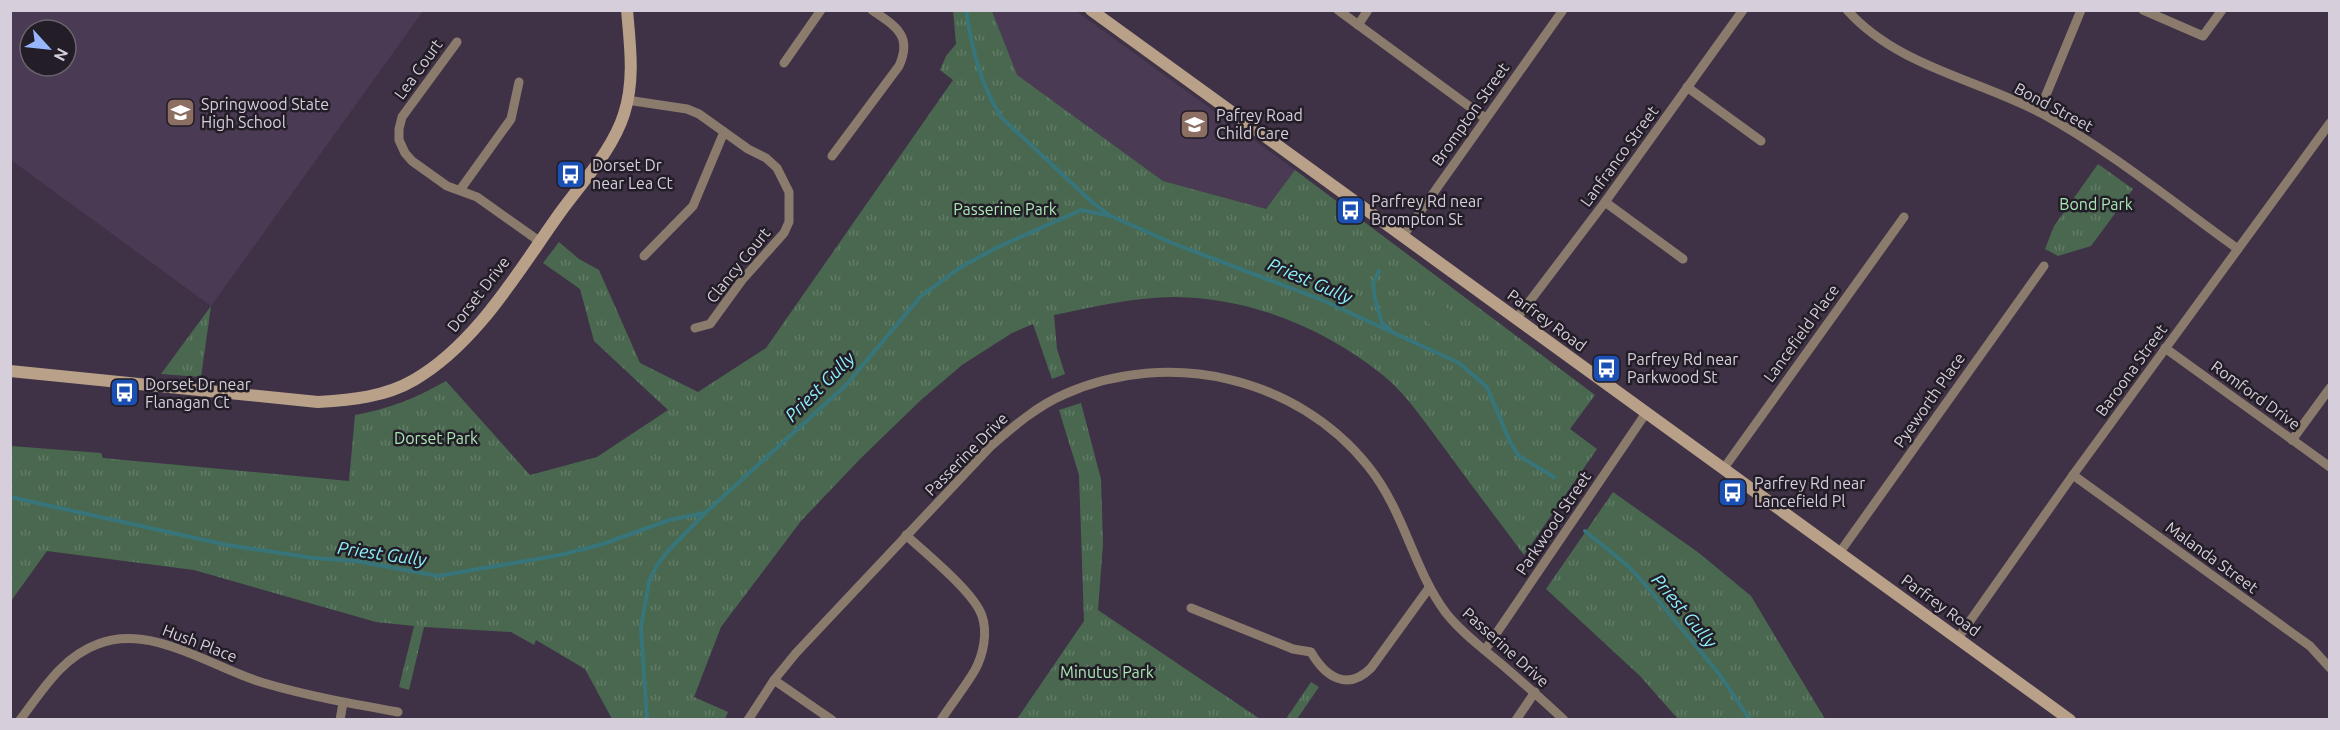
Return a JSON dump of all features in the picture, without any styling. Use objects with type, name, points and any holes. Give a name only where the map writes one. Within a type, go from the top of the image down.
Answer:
[{"type":"main road","name":"Dorset Drive","points":[[10,371],[318,402],[352,400],[382,393],[413,381],[444,359],[484,318],[600,158],[617,130],[627,99],[631,69],[627,10]]},
{"type":"main road","name":"Parfrey Road","points":[[1092,10],[2070,719]]},
{"type":"street","points":[[784,63],[821,10]]},
{"type":"street","points":[[832,156],[904,56],[902,33],[872,10]]},
{"type":"street","points":[[1338,10],[1485,118]]},
{"type":"street","points":[[1358,25],[1368,10]]},
{"type":"street","name":"Brompton Street","points":[[1403,236],[1563,10]]},
{"type":"street","name":"Lanfranco Street","points":[[1517,318],[1605,202],[1743,10]]},
{"type":"street","name":"Bond Street","points":[[1846,10],[1873,34],[1903,54],[2039,112],[2090,142],[2238,249]]},
{"type":"street","points":[[2039,112],[2081,10]]},
{"type":"street","points":[[2143,10],[2203,36],[2222,10]]},
{"type":"street","name":"Lea Court","points":[[457,42],[402,117],[399,140],[412,161],[447,186],[477,197],[539,241]]},
{"type":"street","points":[[460,190],[512,119],[519,82]]},
{"type":"street","points":[[1687,87],[1761,141]]},
{"type":"street","name":"Clancy Court","points":[[627,99],[687,109],[699,114],[748,149],[766,158],[777,168],[789,192],[789,222],[784,233],[742,280],[710,324],[695,328]]},
{"type":"street","name":"Baroona Street","points":[[1958,638],[2330,123]]},
{"type":"street","points":[[644,256],[693,206],[723,132]]},
{"type":"street","points":[[1605,202],[1683,259]]},
{"type":"street","name":"Lancefield Place","points":[[1724,468],[1904,217]]},
{"type":"street","name":"Pyeworth Place","points":[[1840,552],[2044,266]]},
{"type":"street","name":"Romford Drive","points":[[2166,348],[2330,467]]},
{"type":"street","name":"Passerine Drive","points":[[748,720],[774,680],[796,653],[991,446],[1023,418],[1063,394],[1099,381],[1135,373],[1172,372],[1213,375],[1252,384],[1290,402],[1335,433],[1368,466],[1395,506],[1429,588],[1447,615],[1564,720]]},
{"type":"street","points":[[2292,440],[2330,388]]},
{"type":"street","name":"Parkwood Street","points":[[1485,650],[1646,413]]},
{"type":"street","name":"Malanda Street","points":[[2073,476],[2310,646],[2330,668]]},
{"type":"street","points":[[906,535],[970,596],[982,615],[985,633],[976,669],[941,720]]},
{"type":"street","points":[[1191,608],[1293,649],[1311,652],[1324,668],[1340,680],[1351,681],[1362,678],[1371,668],[1429,588]]},
{"type":"street","name":"Hush Place","points":[[20,720],[58,670],[68,661],[96,644],[129,638],[148,640],[168,646],[256,681],[343,703],[398,712]]},
{"type":"street","points":[[774,680],[832,720]]},
{"type":"street","points":[[1516,720],[1534,692]]},
{"type":"street","points":[[340,720],[343,703]]},
{"type":"shaded area","name":"Springwood State High School","points":[[11,10],[423,10],[423,11],[211,306],[11,160]]},
{"type":"shaded area","points":[[992,10],[1076,11],[1295,170],[1266,209],[1163,181],[1016,75]]},
{"type":"green space","name":"Passerine Park","points":[[953,11],[992,11],[1017,75],[1163,181],[1266,209],[1295,170],[1595,395],[1570,429],[1597,449],[1524,555],[1409,401],[1384,376],[1361,359],[1312,330],[1259,310],[1203,299],[1160,297],[1054,315],[1057,349],[1065,374],[1052,379],[1033,324],[1012,333],[962,365],[921,400],[860,459],[801,521],[721,627],[694,697],[728,712],[725,719],[612,719],[585,669],[536,640],[534,645],[511,632],[424,627],[409,690],[399,687],[414,626],[376,622],[194,570],[47,551],[11,601],[11,446],[101,453],[103,458],[349,481],[355,415],[402,402],[446,381],[530,475],[597,457],[668,410],[594,341],[580,289],[543,263],[559,242],[579,259],[599,270],[640,363],[698,392],[766,348],[953,80],[940,70],[946,56],[956,44]]},
{"type":"green space","name":"Bond Park","points":[[2098,164],[2133,189],[2091,246],[2058,256],[2045,249],[2054,226]]},
{"type":"green space","points":[[1427,294],[1458,316],[1445,335],[1414,313]]},
{"type":"green space","points":[[211,306],[201,377],[161,374]]},
{"type":"green space","name":"Minutus Park","points":[[1081,403],[1101,479],[1103,544],[1098,610],[1260,719],[1017,719],[1084,621],[1079,475],[1059,410]]},
{"type":"green space","points":[[1613,492],[1699,553],[1751,596],[1825,719],[1678,719],[1640,676],[1546,589]]},
{"type":"green space","points":[[1311,682],[1319,687],[1297,719],[1286,719]]},
{"type":"waterway","points":[[966,10],[978,66],[988,93],[1002,118],[1093,203],[1108,214]]},
{"type":"waterway","name":"Priest Gully","points":[[647,720],[641,627],[649,582],[657,565],[668,551],[705,513],[846,385],[921,296],[961,267],[998,247],[1081,210],[1111,216],[1172,243],[1322,300],[1459,363],[1487,387],[1510,442],[1519,456],[1554,477]]},
{"type":"waterway","points":[[1379,271],[1373,284],[1375,299],[1382,323],[1390,329]]},
{"type":"waterway","name":"Priest Gully","points":[[10,497],[227,545],[313,558],[356,561],[438,576],[560,555],[603,544],[669,520],[704,513]]},
{"type":"waterway","name":"Priest Gully","points":[[1585,531],[1627,565],[1643,582],[1720,675],[1750,720]]},
{"type":"place","name":"Springwood State High School","points":[[180,113]]},
{"type":"place","name":"Pafrey Road Child Care","points":[[1195,124]]},
{"type":"place","name":"Dorset Dr near Lea Ct","points":[[571,174]]},
{"type":"place","name":"Parfrey Rd near Brompton St","points":[[1350,210]]},
{"type":"place","name":"Parfrey Rd near Parkwood St","points":[[1606,368]]},
{"type":"place","name":"Dorset Dr near Flanagan Ct","points":[[124,393]]},
{"type":"place","name":"Parfrey Rd near Lancefield Pl","points":[[1733,492]]},
{"type":"park label","name":"Dorset Park","points":[[436,438]]}]
